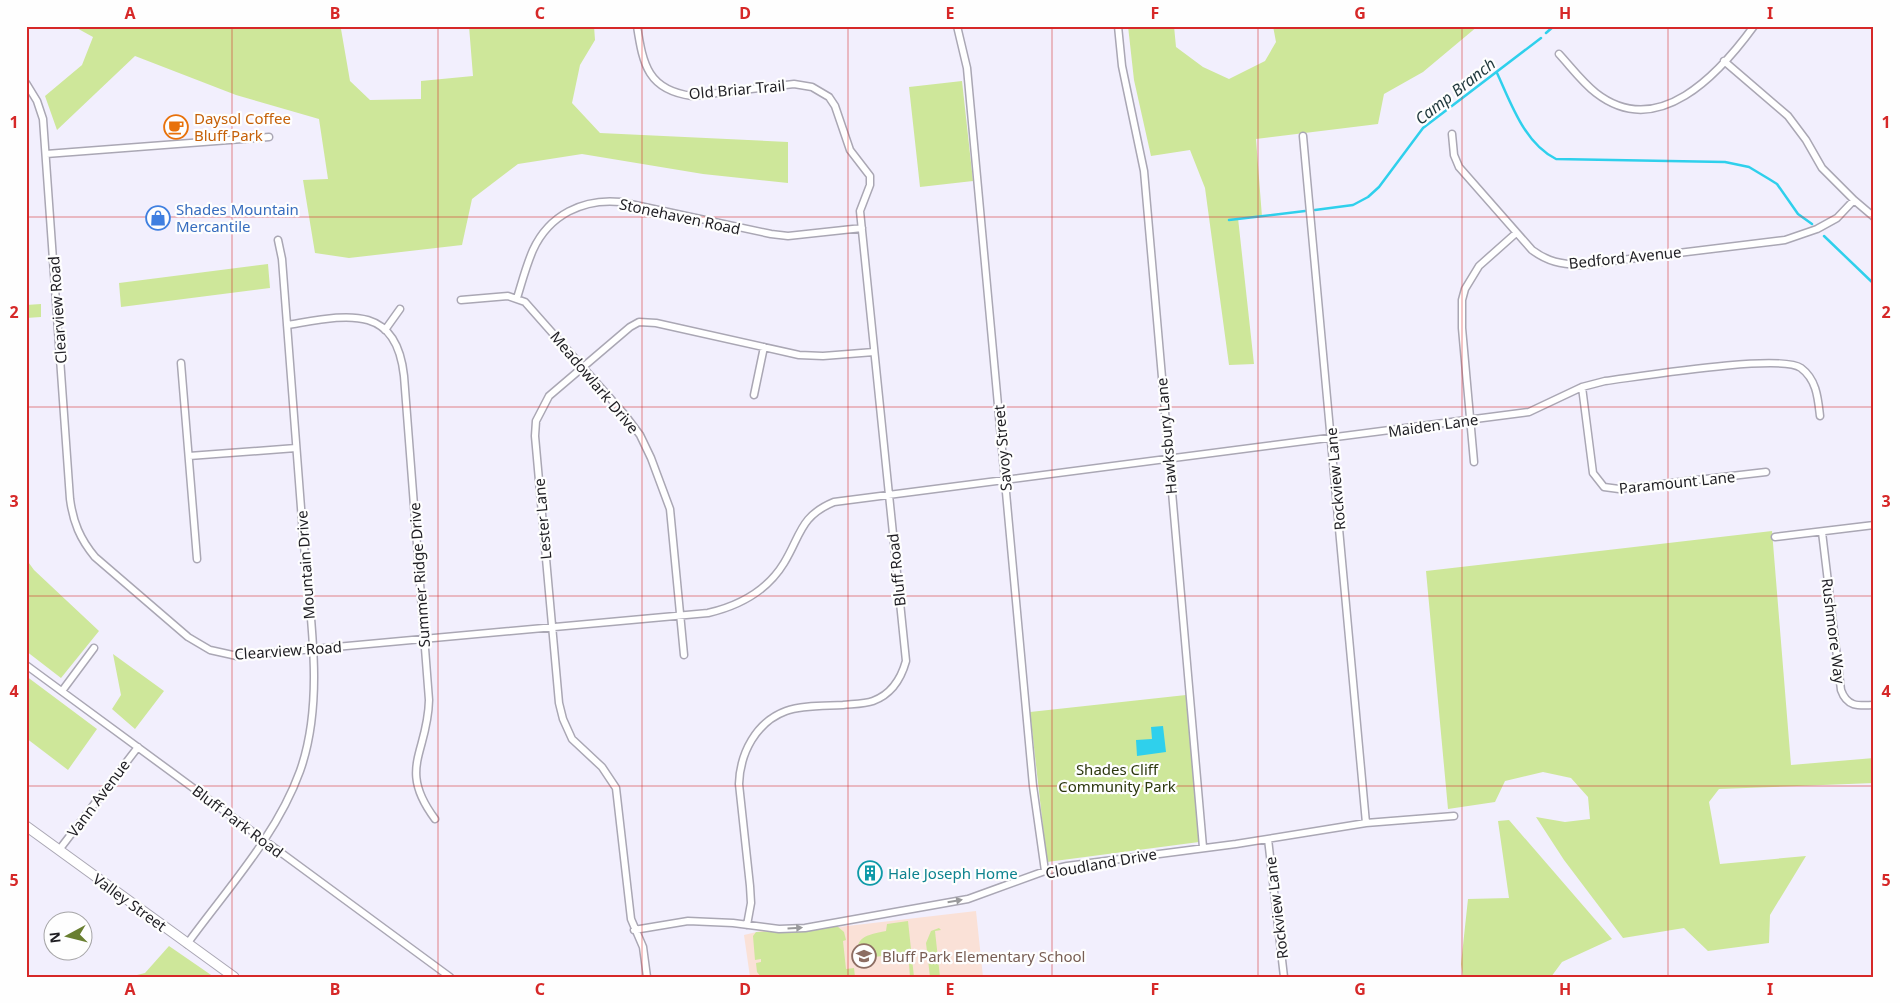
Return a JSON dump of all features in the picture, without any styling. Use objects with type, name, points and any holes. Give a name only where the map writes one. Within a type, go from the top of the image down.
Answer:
[{"type":"street","name":"Old Briar Trail","points":[[637,26],[642,59],[652,77],[664,88],[676,94],[692,96],[794,84],[812,87],[829,96],[840,114]]},
{"type":"street","name":"Savoy Street","points":[[957,26],[967,68],[1033,786],[1044,871]]},
{"type":"street","name":"Hawksbury Lane","points":[[1118,26],[1122,66],[1144,171],[1203,847]]},
{"type":"street","points":[[1559,54],[1596,93],[1618,105],[1641,109],[1662,107],[1681,100],[1700,86],[1754,26]]},
{"type":"street","points":[[1724,61],[1788,116],[1806,140],[1822,168],[1854,200],[1874,216]]},
{"type":"street","name":"Clearview Road","points":[[26,83],[37,101],[43,119],[72,512],[80,536],[86,546],[105,566],[188,637],[202,646],[237,656],[680,616],[725,609],[743,601],[762,589],[784,564],[806,521],[824,506],[834,502],[1005,480]]},
{"type":"street","name":"Bluff Road","points":[[747,925],[751,903],[739,770],[753,737],[767,721],[787,711],[873,701],[893,689],[902,676],[906,661],[860,211],[870,185],[870,176],[850,150],[840,114]]},
{"type":"street","name":"Bedford Avenue","points":[[1452,134],[1454,155],[1459,167],[1515,234],[1544,260],[1558,264],[1580,265],[1785,240],[1837,218],[1854,200]]},
{"type":"street","name":"Rockview Lane","points":[[1303,136],[1366,823]]},
{"type":"street","points":[[46,154],[269,137]]},
{"type":"street","name":"Stonehaven Road","points":[[517,298],[538,242],[563,214],[583,204],[621,202],[755,232],[788,236],[862,228]]},
{"type":"street","points":[[1474,462],[1462,321],[1462,300],[1468,283],[1478,266],[1515,234]]},
{"type":"street","name":"Mountain Drive","points":[[186,944],[263,840],[287,802],[305,756],[314,709],[312,650],[282,259],[278,240]]},
{"type":"street","points":[[461,300],[508,296],[517,298]]},
{"type":"street","name":"Meadowlark Drive","points":[[517,298],[531,307],[640,435],[662,484],[670,509],[684,655]]},
{"type":"street","points":[[385,330],[400,309]]},
{"type":"street","name":"Summer Ridge Drive","points":[[287,325],[352,316],[367,320],[385,330],[399,348],[402,360],[428,714],[417,759],[415,779],[419,795],[435,819]]},
{"type":"street","name":"Lester Lane","points":[[648,977],[643,947],[634,930],[629,909],[620,804],[616,788],[602,767],[572,739],[563,719],[552,628],[535,436],[536,421],[549,396],[630,327],[646,321],[799,355],[823,356],[874,352]]},
{"type":"street","points":[[754,395],[764,347]]},
{"type":"street","name":"Maiden Lane","points":[[1005,480],[1529,412],[1582,387],[1605,381],[1762,362],[1789,363],[1801,367],[1811,378],[1818,395],[1820,416]]},
{"type":"street","points":[[181,363],[197,559]]},
{"type":"street","name":"Paramount Lane","points":[[1582,387],[1593,473],[1604,486],[1619,490],[1766,472]]},
{"type":"street","points":[[188,456],[296,448]]},
{"type":"street","points":[[1775,537],[1874,525]]},
{"type":"street","name":"Rushmore Way","points":[[1822,532],[1841,690],[1844,699],[1850,704],[1874,705]]},
{"type":"street","points":[[62,691],[94,648]]},
{"type":"street","name":"Bluff Park Road","points":[[26,665],[450,977]]},
{"type":"street","name":"Vann Avenue","points":[[59,850],[138,747]]},
{"type":"street","name":"Cloudland Drive","points":[[634,930],[688,921],[779,929],[805,928],[968,899],[1044,871],[1366,823],[1454,816]]},
{"type":"street","name":"Valley Street","points":[[26,826],[234,977]]},
{"type":"street","name":"Rockview Lane","points":[[1268,839],[1284,977]]},
{"type":"shaded area","name":"Bluff Park Elementary School","points":[[976,911],[983,977],[750,977],[744,935],[761,931],[813,930]]},
{"type":"green space","points":[[73,26],[285,26],[341,29],[350,81],[370,100],[421,99],[421,81],[473,76],[469,26],[594,26],[595,40],[580,65],[572,103],[600,133],[788,142],[788,183],[703,174],[582,154],[518,164],[472,199],[462,245],[349,258],[315,253],[303,180],[328,179],[319,119],[236,95],[135,56],[57,130],[45,96],[82,65],[93,37]]},
{"type":"green space","points":[[1128,26],[1174,26],[1176,47],[1203,67],[1229,79],[1265,61],[1276,42],[1273,26],[1478,26],[1423,72],[1384,94],[1378,124],[1256,139],[1262,217],[1238,218],[1254,364],[1229,365],[1205,188],[1190,150],[1151,156],[1134,80]]},
{"type":"green space","points":[[962,81],[973,181],[920,187],[909,87]]},
{"type":"green space","points":[[268,264],[270,288],[121,307],[119,283]]},
{"type":"green space","points":[[41,304],[41,317],[26,318],[26,305]]},
{"type":"green space","points":[[1772,531],[1791,765],[1874,758],[1874,783],[1719,789],[1709,802],[1720,864],[1806,856],[1770,915],[1769,943],[1708,951],[1684,928],[1623,938],[1564,860],[1536,817],[1565,822],[1590,819],[1588,797],[1571,778],[1543,772],[1505,781],[1495,802],[1448,809],[1426,571]]},
{"type":"green space","points":[[26,559],[34,570],[99,631],[61,678],[26,651]]},
{"type":"green space","points":[[113,654],[164,691],[135,729],[112,709],[121,695]]},
{"type":"green space","points":[[26,676],[97,729],[68,770],[26,738]]},
{"type":"green space","name":"Shades Cliff Community Park","points":[[1186,695],[1199,842],[1047,862],[1030,712]]},
{"type":"green space","points":[[1509,820],[1612,939],[1562,962],[1551,977],[1463,977],[1461,964],[1468,899],[1509,898],[1498,821]]},
{"type":"green space","points":[[908,921],[914,977],[910,977],[909,964],[906,964],[898,954],[874,957],[874,962],[857,963],[857,948],[862,939],[871,934],[886,931],[887,924]]},
{"type":"green space","points":[[837,926],[844,932],[846,940],[843,941],[846,969],[854,968],[855,977],[761,977],[757,972],[756,963],[761,962],[761,959],[755,960],[753,936],[756,932],[813,930]]},
{"type":"green space","points":[[939,928],[941,930],[935,931],[940,977],[930,977],[926,943],[931,931]]},
{"type":"green space","points":[[169,946],[214,977],[129,977],[145,973]]},
{"type":"water","points":[[1163,726],[1166,752],[1137,756],[1136,740],[1152,739],[1151,727]]},
{"type":"waterway","name":"Camp Branch","points":[[1546,33],[1554,26]]},
{"type":"waterway","name":"Camp Branch","points":[[1315,210],[1353,205],[1368,197],[1379,187],[1423,128],[1541,38]]},
{"type":"waterway","points":[[1497,73],[1513,109],[1527,133],[1545,152],[1556,159],[1725,162],[1749,167],[1777,184],[1798,214],[1812,224]]},
{"type":"waterway","name":"Camp Branch","points":[[1229,220],[1305,211]]},
{"type":"waterway","points":[[1824,236],[1874,284]]},
{"type":"place","name":"Daysol Coffee Bluff Park","points":[[176,127]]},
{"type":"place","name":"Shades Mountain Mercantile","points":[[158,218]]},
{"type":"place","name":"Hale Joseph Home","points":[[870,873]]},
{"type":"place","name":"Bluff Park Elementary School","points":[[864,956]]}]
